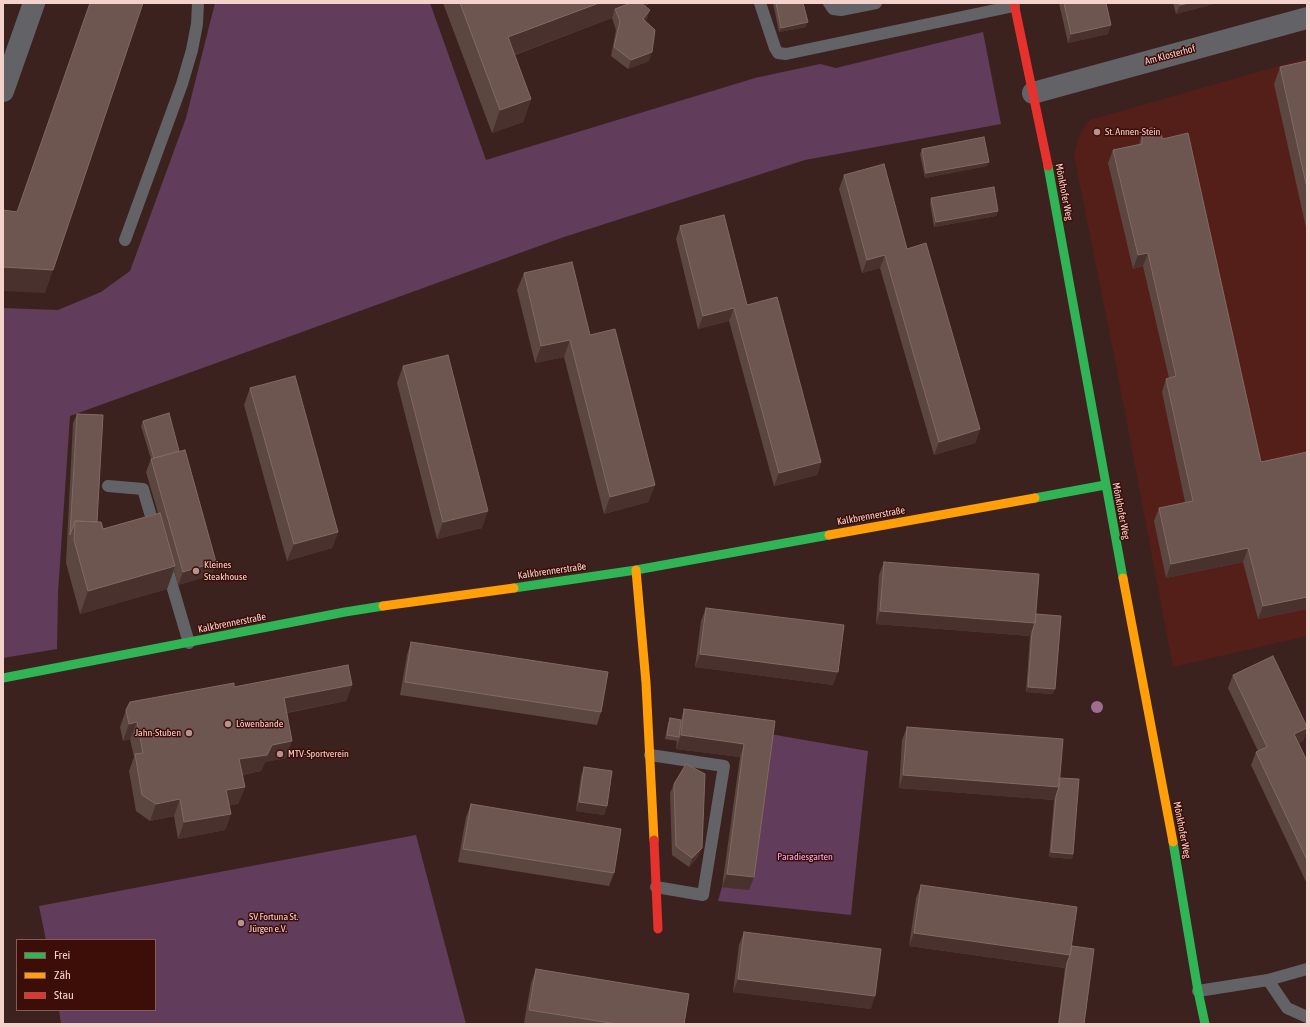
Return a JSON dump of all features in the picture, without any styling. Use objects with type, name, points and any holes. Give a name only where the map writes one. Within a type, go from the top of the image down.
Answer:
[{"type":"street","points":[[3,91],[34,3]]},
{"type":"street","name":"Mönkhofer Weg","points":[[1014,4],[1053,191],[1105,485],[1180,881],[1198,992],[1205,1024]]},
{"type":"street","name":"Am Klosterhof","points":[[1033,93],[1307,18]]},
{"type":"street","name":"Kalkbrennerstraße","points":[[3,678],[345,612],[636,570],[1105,485]]},
{"type":"street","points":[[636,570],[646,683],[658,929]]},
{"type":"lane","points":[[125,240],[182,84],[192,50],[197,24],[198,3]]},
{"type":"lane","points":[[760,3],[775,48],[778,53],[786,54],[1014,4]]},
{"type":"lane","points":[[829,3],[833,8],[841,10],[876,3]]},
{"type":"lane","points":[[108,486],[143,489],[158,540]]},
{"type":"lane","points":[[163,555],[189,643]]},
{"type":"lane","points":[[650,755],[724,766],[703,896],[656,887]]},
{"type":"lane","points":[[1198,992],[1268,980],[1307,969]]},
{"type":"lane","points":[[1268,980],[1287,1008],[1307,1016]]},
{"type":"shaded area","points":[[1307,58],[1307,636],[1173,667],[1115,360],[1074,155],[1082,130],[1090,120]]},
{"type":"green space","points":[[215,3],[430,3],[486,160],[755,78],[820,64],[836,68],[983,32],[1001,124],[805,160],[564,237],[70,416],[58,592],[57,649],[3,658],[3,308],[58,310],[101,292],[130,271],[186,118]]},
{"type":"green space","name":"Paradiesgarten","points":[[770,734],[868,751],[851,915],[718,901],[722,887],[749,890]]},
{"type":"green space","name":"SV Fortuna St. Jürgen e.V.","points":[[416,835],[466,1024],[61,1024],[59,1011],[156,1011],[156,939],[46,939],[39,906]]},
{"type":"building","points":[[90,3],[143,3],[53,270],[3,267],[3,210],[17,212]]},
{"type":"building","points":[[460,3],[599,3],[508,37],[531,99],[500,110]]},
{"type":"building","points":[[631,3],[641,3],[650,10],[643,19],[655,30],[652,52],[631,60],[614,47],[620,21],[615,9]]},
{"type":"building","points":[[776,3],[803,3],[808,22],[781,28]]},
{"type":"building","points":[[1064,3],[1106,3],[1111,25],[1071,34]]},
{"type":"building","points":[[1307,61],[1307,188],[1280,67]]},
{"type":"building","points":[[1152,128],[1159,131],[1163,139],[1188,133],[1261,462],[1307,452],[1307,597],[1263,606],[1248,548],[1171,564],[1159,508],[1193,501],[1166,379],[1176,376],[1148,253],[1138,255],[1113,150],[1142,144],[1142,135],[1146,129]]},
{"type":"building","points":[[984,137],[989,162],[926,173],[922,149]]},
{"type":"building","points":[[884,164],[907,249],[926,243],[980,429],[939,442],[885,255],[867,260],[844,175]]},
{"type":"building","points":[[994,187],[998,211],[936,222],[931,198]]},
{"type":"building","points":[[724,215],[747,305],[777,297],[821,462],[779,473],[734,308],[703,316],[680,226]]},
{"type":"building","points":[[572,262],[590,335],[615,329],[655,485],[610,497],[570,340],[541,346],[524,273]]},
{"type":"building","points":[[448,355],[488,511],[443,522],[403,366]]},
{"type":"building","points":[[295,376],[338,532],[294,544],[250,388]]},
{"type":"building","points":[[169,413],[179,451],[154,458],[143,421]]},
{"type":"building","points":[[77,414],[103,415],[97,522],[75,521],[70,535]]},
{"type":"building","points":[[185,450],[216,562],[183,572],[151,459]]},
{"type":"building","points":[[160,513],[175,566],[88,591],[74,540],[75,521],[101,522],[103,529]]},
{"type":"building","points":[[884,562],[1039,574],[1035,623],[880,611]]},
{"type":"building","points":[[706,608],[844,625],[838,672],[700,654]]},
{"type":"building","points":[[1036,614],[1061,616],[1055,689],[1028,687],[1032,632]]},
{"type":"building","points":[[411,642],[608,672],[601,712],[405,682]]},
{"type":"building","points":[[1273,656],[1307,727],[1294,734],[1307,761],[1307,860],[1256,752],[1267,747],[1233,675]]},
{"type":"building","points":[[348,665],[352,685],[284,698],[292,741],[272,745],[267,755],[239,759],[245,787],[226,790],[231,814],[184,822],[180,799],[156,804],[142,795],[135,754],[143,753],[137,722],[129,724],[126,710],[130,702],[234,683],[234,687]]},
{"type":"building","points":[[684,709],[775,721],[754,877],[727,874],[744,744],[681,735]]},
{"type":"building","points":[[670,718],[681,720],[679,737],[667,735]]},
{"type":"building","points":[[907,727],[1063,739],[1059,787],[903,775]]},
{"type":"building","points":[[686,764],[705,774],[702,848],[692,858],[676,846],[674,784]]},
{"type":"building","points":[[584,767],[612,771],[607,806],[579,802]]},
{"type":"building","points":[[1059,778],[1079,779],[1073,854],[1051,852]]},
{"type":"building","points":[[471,804],[621,829],[614,873],[463,849]]},
{"type":"building","points":[[921,885],[1077,907],[1070,955],[914,933]]},
{"type":"building","points":[[744,932],[881,949],[875,996],[738,979]]},
{"type":"building","points":[[1072,946],[1094,949],[1084,1024],[1059,1023],[1067,963]]},
{"type":"building","points":[[536,969],[689,994],[684,1024],[617,1024],[529,1010]]},
{"type":"traffic: fast","points":[[1048,166],[1123,578]]},
{"type":"traffic: fast","points":[[1035,498],[1105,485]]},
{"type":"traffic: fast","points":[[514,588],[636,570],[829,535]]},
{"type":"traffic: fast","points":[[3,678],[383,606]]},
{"type":"traffic: fast","points":[[1173,842],[1205,1024]]},
{"type":"traffic: slow","points":[[829,535],[1035,498]]},
{"type":"traffic: slow","points":[[636,570],[646,683],[654,840]]},
{"type":"traffic: slow","points":[[1123,578],[1173,842]]},
{"type":"traffic: slow","points":[[383,606],[514,588]]},
{"type":"traffic: jam","points":[[1014,3],[1048,166]]},
{"type":"traffic: jam","points":[[654,840],[658,929]]},
{"type":"place","name":"St. Annen-Stein","points":[[1097,132]]},
{"type":"place","name":"Kleines Steakhouse","points":[[196,571]]},
{"type":"place","name":"Löwenbande","points":[[228,724]]},
{"type":"place","name":"Jahn-Stuben","points":[[189,733]]},
{"type":"place","name":"MTV-Sportverein","points":[[280,754]]},
{"type":"place","name":"SV Fortuna St. Jürgen e.V.","points":[[241,923]]}]
